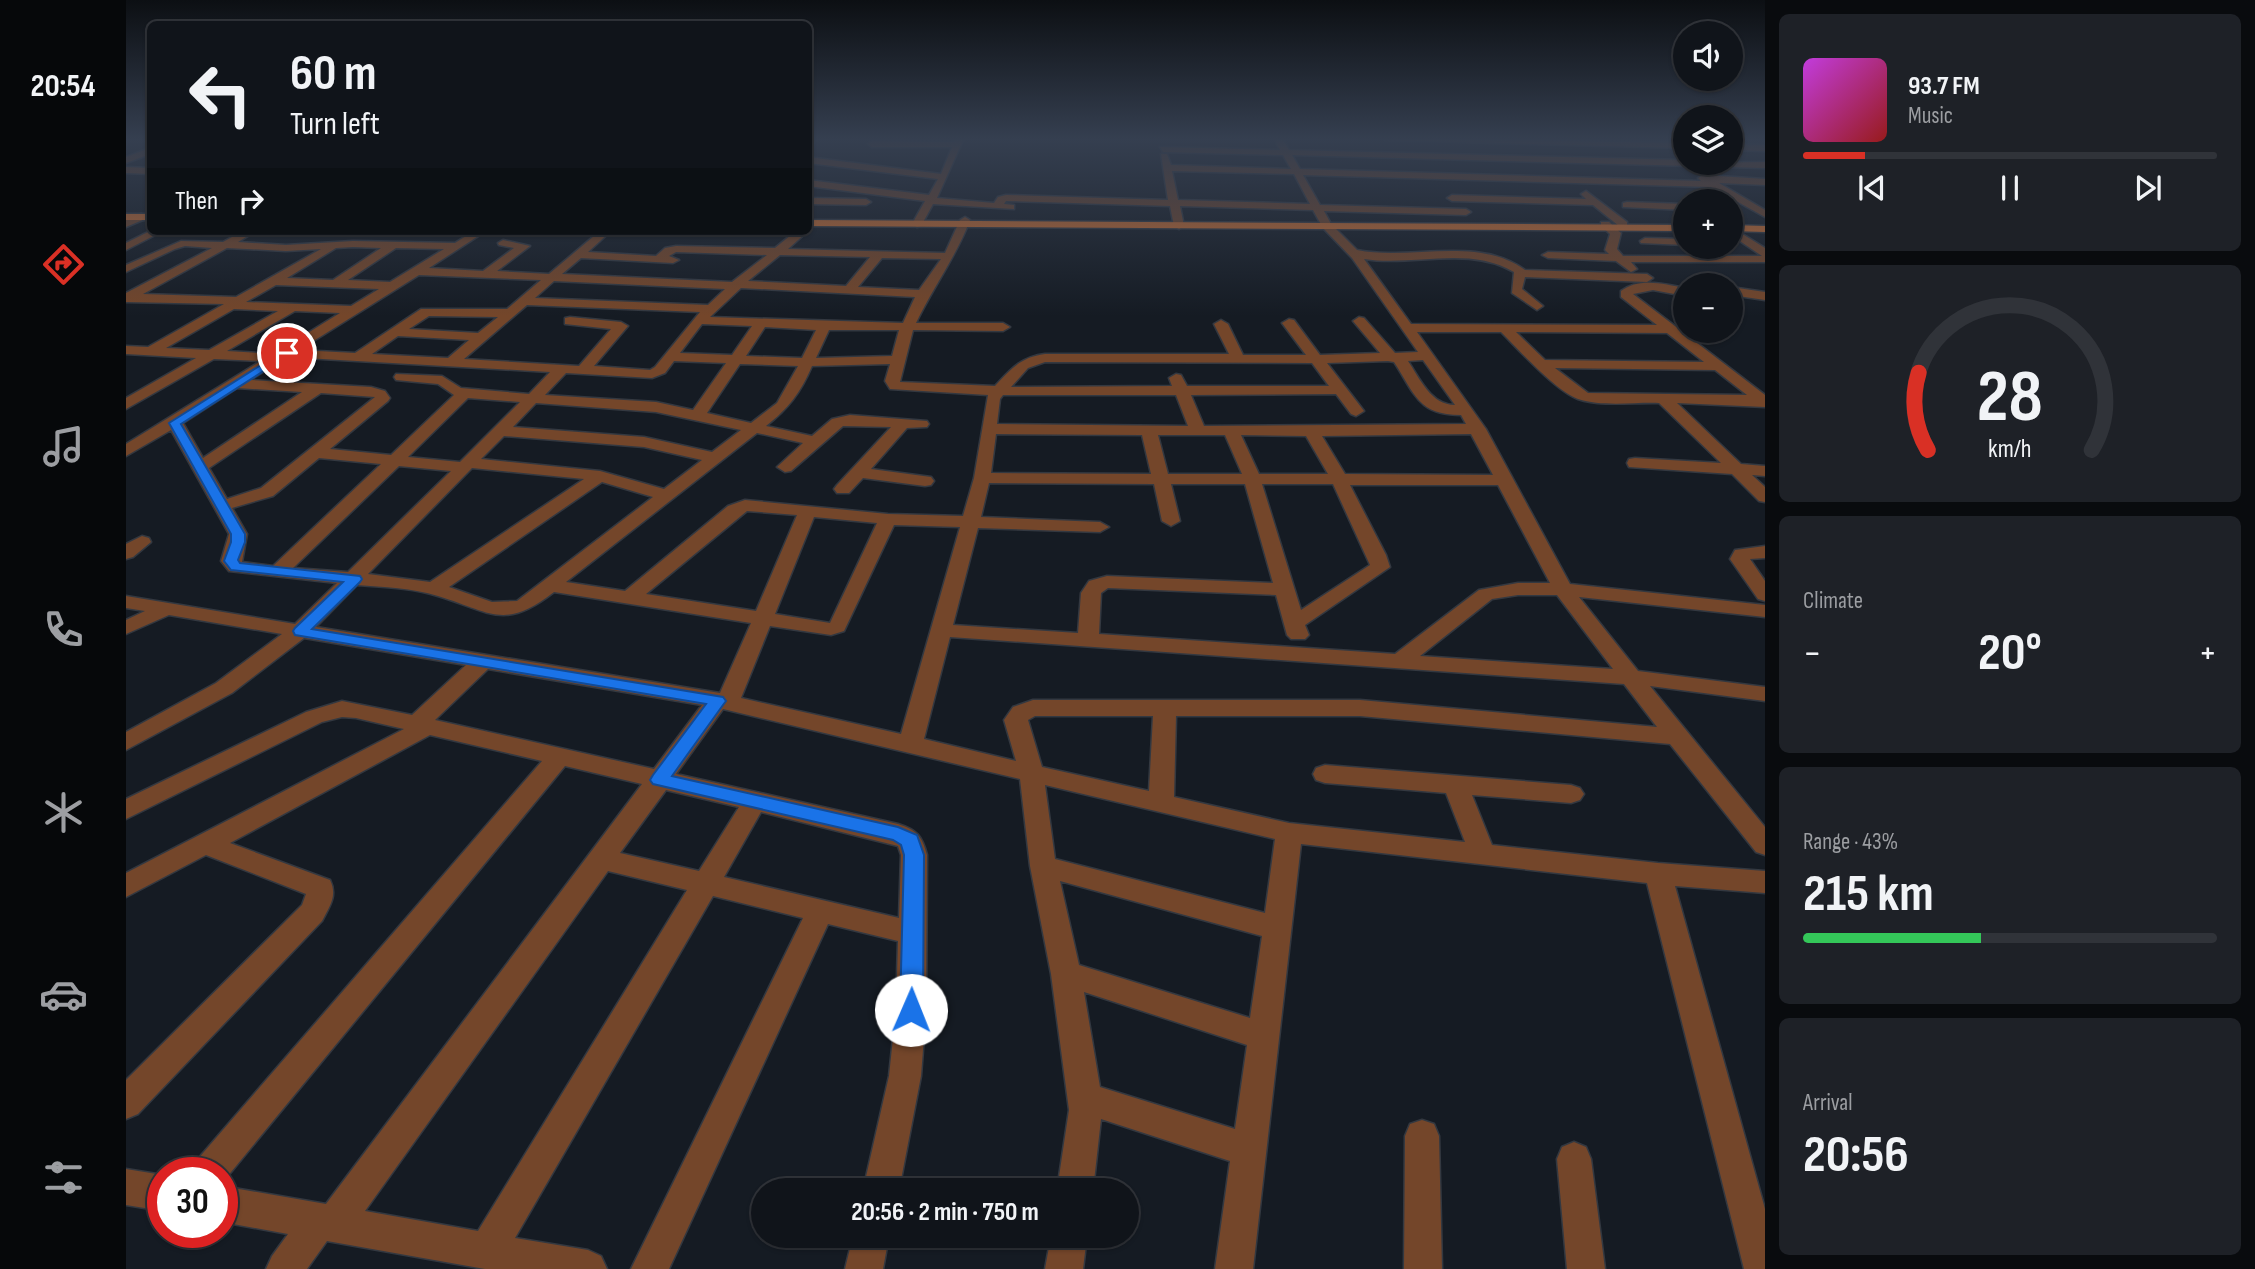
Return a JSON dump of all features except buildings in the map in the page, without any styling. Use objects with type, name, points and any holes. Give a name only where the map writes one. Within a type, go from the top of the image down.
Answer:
[{"type":"main road","points":[[812,224],[964,222],[1174,209],[1326,224],[1673,226]]},
{"type":"main road","points":[[126,217],[146,217]]},
{"type":"main road","points":[[1326,224],[1673,226]]},
{"type":"main road","points":[[1743,227],[1765,227]]},
{"type":"street","points":[[912,197],[997,207],[1174,209],[1316,199],[1466,212]]},
{"type":"street","points":[[918,222],[933,197]]},
{"type":"street","points":[[1172,197],[1174,209]]},
{"type":"street","points":[[1174,209],[1181,197]]},
{"type":"street","points":[[1309,197],[1316,199]]},
{"type":"street","points":[[1589,197],[1623,224]]},
{"type":"street","points":[[1736,197],[1761,211]]},
{"type":"street","points":[[1440,198],[1595,202]]},
{"type":"street","points":[[1452,198],[1476,223]]},
{"type":"street","points":[[1316,199],[1326,224],[1356,256],[1466,410],[1563,589],[1677,737],[1765,845]]},
{"type":"street","points":[[812,201],[932,200]]},
{"type":"street","points":[[1627,205],[1673,206]]},
{"type":"street","points":[[1743,209],[1761,211]]},
{"type":"street","points":[[126,225],[146,217]]},
{"type":"street","points":[[964,222],[949,256],[923,294],[906,334],[892,381],[895,386],[997,391],[1339,390]]},
{"type":"street","points":[[1607,226],[1616,233],[1616,254],[1641,280],[1673,289]]},
{"type":"street","points":[[126,247],[150,235]]},
{"type":"street","points":[[127,297],[244,235]]},
{"type":"street","points":[[151,351],[354,235]]},
{"type":"street","points":[[126,451],[475,235]]},
{"type":"street","points":[[450,363],[602,235]]},
{"type":"street","points":[[126,350],[209,355],[358,358],[652,374],[660,370],[711,309],[797,235]]},
{"type":"street","points":[[1743,237],[1752,245],[1763,263]]},
{"type":"street","points":[[1645,241],[1673,242]]},
{"type":"street","points":[[486,274],[524,246],[503,243]]},
{"type":"street","points":[[126,269],[174,245],[297,248],[337,245],[459,246]]},
{"type":"street","points":[[335,284],[393,245]]},
{"type":"street","points":[[1743,245],[1752,245]]},
{"type":"street","points":[[659,259],[672,249],[949,256]]},
{"type":"street","points":[[1548,250],[1763,263]]},
{"type":"street","points":[[849,290],[879,254]]},
{"type":"street","points":[[580,255],[761,264]]},
{"type":"street","points":[[1356,256],[1481,257],[1507,263],[1518,269],[1520,276],[1516,290],[1536,306]]},
{"type":"street","points":[[1763,263],[1643,266],[1641,280],[1625,293],[1764,401]]},
{"type":"street","points":[[419,271],[923,294]]},
{"type":"street","points":[[1520,276],[1673,283]]},
{"type":"street","points":[[157,281],[194,289],[200,300]]},
{"type":"street","points":[[272,281],[395,286]]},
{"type":"street","points":[[1743,295],[1760,300]]},
{"type":"street","points":[[127,297],[356,310]]},
{"type":"street","points":[[525,301],[711,309]]},
{"type":"street","points":[[558,332],[589,304]]},
{"type":"street","points":[[126,404],[292,307]]},
{"type":"street","points":[[358,358],[426,312],[510,313]]},
{"type":"street","points":[[700,320],[986,341]]},
{"type":"street","points":[[570,321],[621,326],[582,371]]},
{"type":"street","points":[[1359,321],[1395,358],[1430,404],[1442,410],[1466,410]]},
{"type":"street","points":[[698,415],[761,323]]},
{"type":"street","points":[[1289,323],[1356,411]]},
{"type":"street","points":[[1221,324],[1238,359]]},
{"type":"street","points":[[175,423],[238,534],[231,561],[236,567],[433,589],[505,610],[524,604],[782,406],[796,386],[805,362],[824,327]]},
{"type":"street","points":[[906,334],[1003,327]]},
{"type":"street","points":[[1408,328],[1672,329]]},
{"type":"street","points":[[1505,329],[1541,364],[1580,395],[1594,398],[1764,401]]},
{"type":"street","points":[[393,332],[482,337]]},
{"type":"street","points":[[910,746],[982,478],[991,405],[997,391],[1023,365],[1037,359],[1318,359],[1428,356]]},
{"type":"street","points":[[670,357],[805,362],[898,360]]},
{"type":"street","points":[[1170,359],[1198,430]]},
{"type":"street","points":[[1541,364],[1718,366]]},
{"type":"street","points":[[126,742],[224,688],[300,631],[355,579],[561,370]]},
{"type":"street","points":[[401,377],[442,380],[456,391],[465,393],[656,407],[815,441]]},
{"type":"street","points":[[222,506],[267,492],[383,398],[371,391],[238,384]]},
{"type":"street","points":[[200,467],[318,388]]},
{"type":"street","points":[[278,572],[465,393]]},
{"type":"street","points":[[1664,399],[1765,497]]},
{"type":"street","points":[[785,467],[843,420],[921,424]]},
{"type":"street","points":[[843,489],[903,423]]},
{"type":"street","points":[[989,429],[1478,429]]},
{"type":"street","points":[[1149,429],[1171,521]]},
{"type":"street","points":[[1231,430],[1252,478],[1303,653]]},
{"type":"street","points":[[126,431],[158,433]]},
{"type":"street","points":[[500,431],[644,442],[715,458]]},
{"type":"street","points":[[1294,623],[1380,567],[1377,555],[1339,479],[1311,431]]},
{"type":"street","points":[[316,453],[600,476],[667,495]]},
{"type":"street","points":[[1634,463],[1765,471]]},
{"type":"street","points":[[858,472],[925,481]]},
{"type":"street","points":[[433,589],[600,476]]},
{"type":"street","points":[[982,478],[1506,480]]},
{"type":"street","points":[[629,598],[739,507],[752,505],[888,519],[1100,527]]},
{"type":"street","points":[[285,1269],[325,1224],[659,780],[722,701],[763,620],[807,512]]},
{"type":"street","points":[[549,585],[820,629],[837,627],[888,519]]},
{"type":"street","points":[[1765,552],[1749,551],[1742,554],[1740,559],[1765,596]]},
{"type":"street","points":[[1088,640],[1091,593],[1096,585],[1107,582],[1284,589]]},
{"type":"street","points":[[1401,660],[1486,594],[1518,589],[1563,589],[1765,611]]},
{"type":"street","points":[[126,602],[722,701],[1289,833],[1658,874],[1765,882]]},
{"type":"street","points":[[126,628],[166,609]]},
{"type":"street","points":[[941,630],[1631,677],[1765,694]]},
{"type":"street","points":[[126,886],[422,725],[484,662]]},
{"type":"street","points":[[1077,1178],[1086,1110],[1066,974],[1044,866],[1031,771],[1016,720],[1021,712],[1033,708],[1360,708],[1677,737]]},
{"type":"street","points":[[1161,803],[1165,708]]},
{"type":"street","points":[[126,810],[327,712],[356,710],[898,834],[910,840],[914,855],[911,1010],[905,1076],[884,1178]]},
{"type":"street","points":[[222,1157],[560,757]]},
{"type":"street","points":[[1325,774],[1571,794]]},
{"type":"street","points":[[1455,784],[1483,855]]},
{"type":"street","points":[[486,1251],[755,802]]},
{"type":"street","points":[[1234,1269],[1289,833]]},
{"type":"street","points":[[126,1103],[312,913],[320,898],[320,888],[310,883],[204,844]]},
{"type":"street","points":[[601,859],[913,933]]},
{"type":"street","points":[[1044,866],[1276,928]]},
{"type":"street","points":[[1658,874],[1763,1269]]},
{"type":"street","points":[[650,1269],[820,911]]},
{"type":"street","points":[[1066,974],[1263,1036]]},
{"type":"street","points":[[1084,1098],[1249,1150]]},
{"type":"street","points":[[1422,1136],[1423,1269]]},
{"type":"street","points":[[1574,1159],[1586,1269]]},
{"type":"street","points":[[126,1187],[147,1190]]},
{"type":"street","points":[[238,1207],[578,1268]]},
{"type":"street","points":[[864,1269],[868,1248]]},
{"type":"street","points":[[1064,1269],[1067,1248]]},
{"type":"route","points":[[287,353],[175,423],[238,534],[231,561],[236,567],[355,579],[300,631],[717,701],[659,780],[898,834],[910,840],[914,855],[911,1010]]}]
